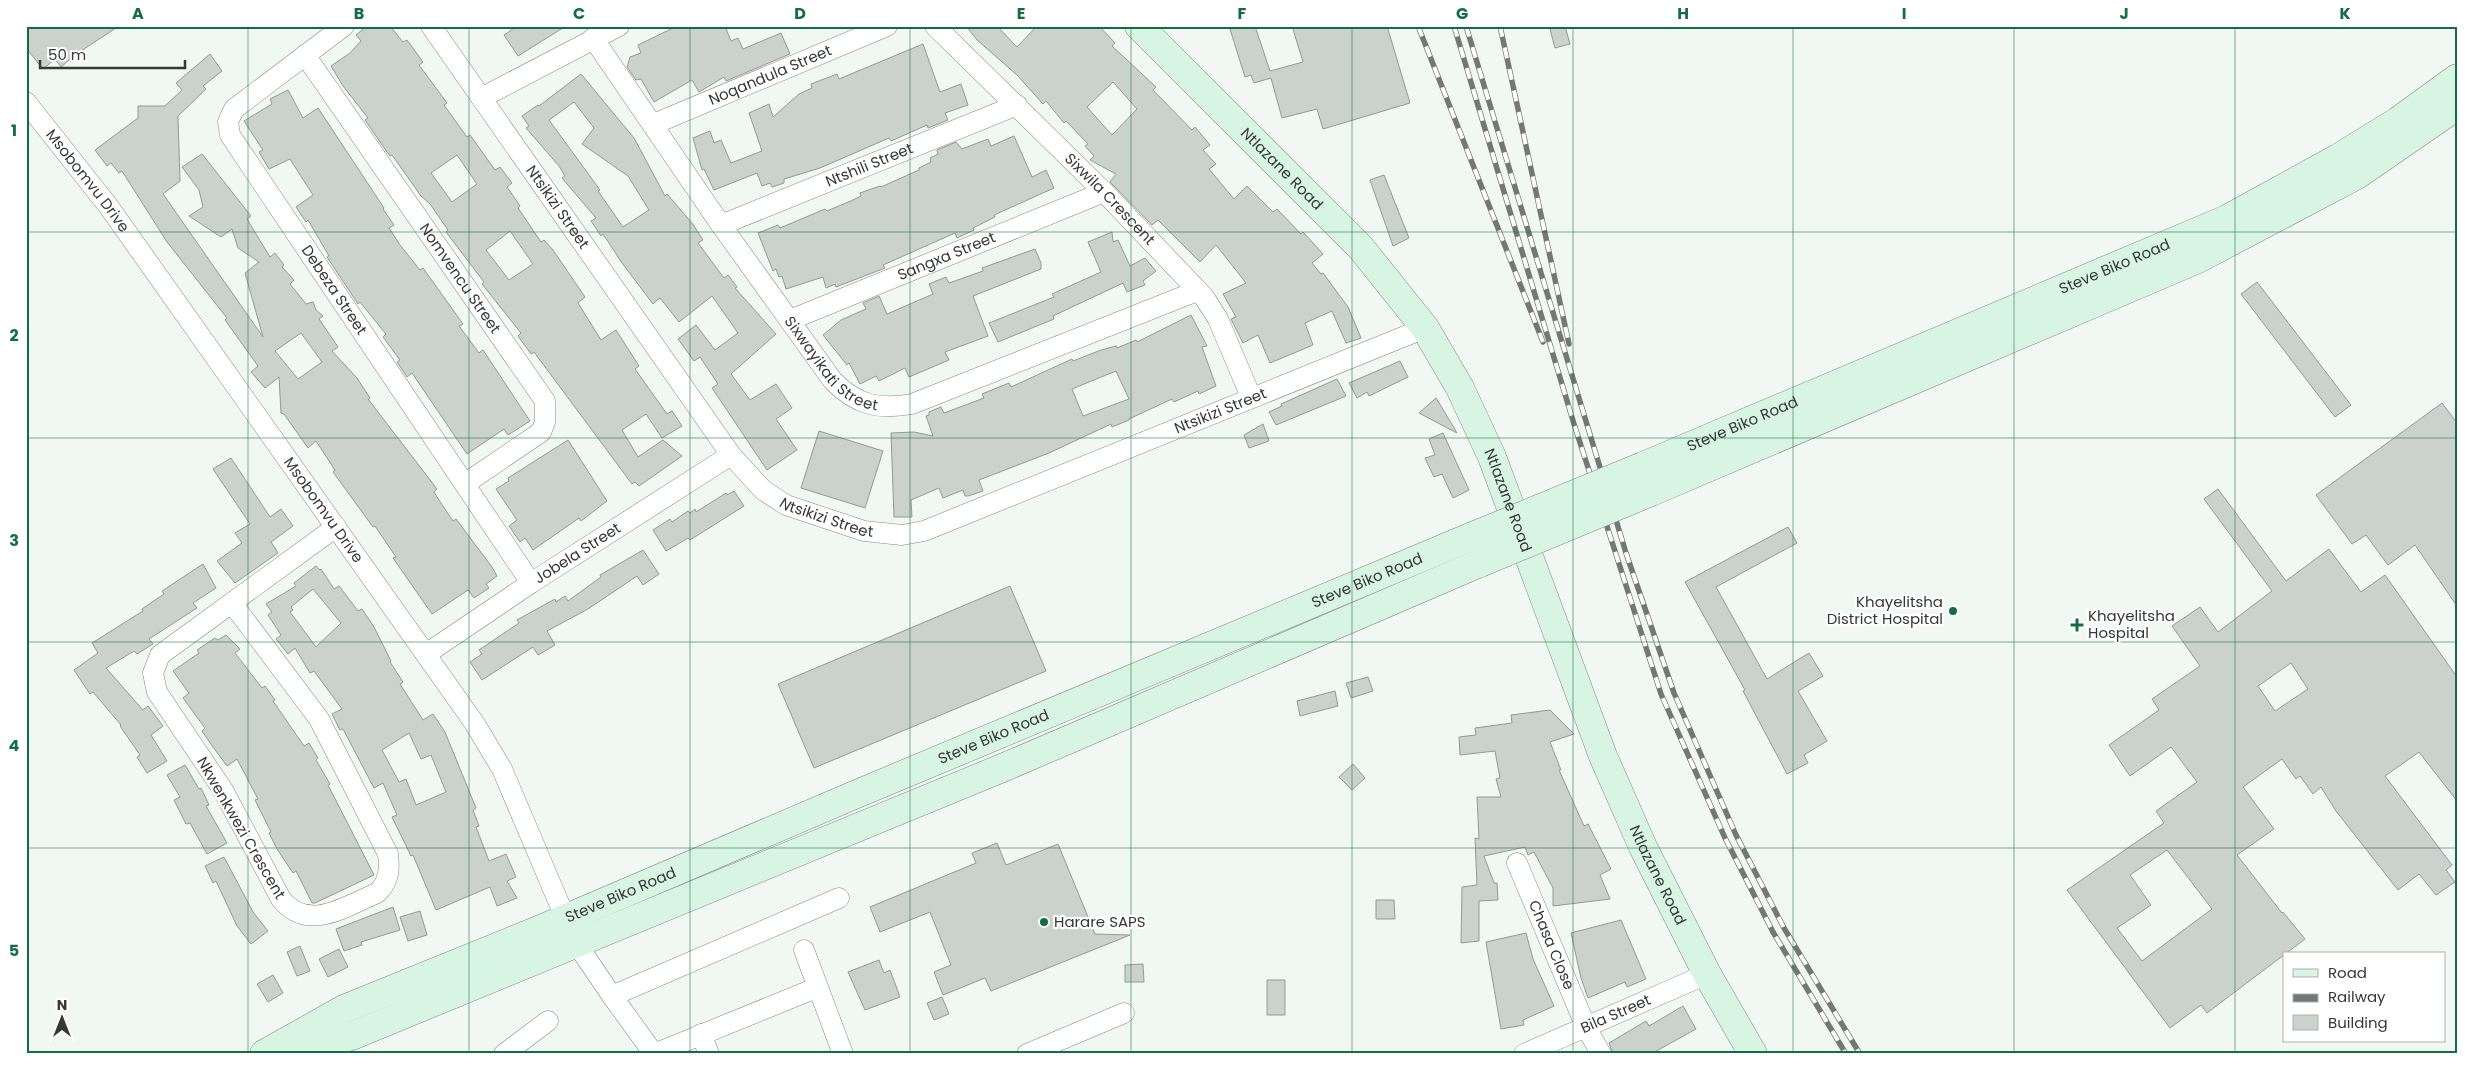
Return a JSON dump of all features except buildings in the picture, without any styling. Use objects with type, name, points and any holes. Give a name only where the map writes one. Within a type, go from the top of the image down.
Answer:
[{"type":"street","name":"Debeza Street","points":[[344,26],[234,109],[228,122],[230,135],[466,483],[531,583]]},
{"type":"street","name":"Ntsikizi Street","points":[[431,26],[731,455],[763,490],[786,505],[864,531],[902,536],[924,531],[1425,328]]},
{"type":"street","points":[[481,98],[619,26]]},
{"type":"street","name":"Noqandula Street","points":[[654,124],[887,26]]},
{"type":"street","name":"Sixwila Crescent","points":[[935,26],[1104,192],[1211,305],[1251,397]]},
{"type":"street","name":"Ntlazane Road","points":[[1149,30],[1361,248],[1425,328],[1478,423],[1523,537],[1602,756],[1651,864],[1707,974],[1753,1054]]},
{"type":"street","name":"Sixwayikati Street","points":[[593,38],[654,124],[721,225],[833,381],[848,395],[865,403],[894,407],[912,404],[1197,291]]},
{"type":"street","name":"Nomvencu Street","points":[[305,55],[545,401],[545,422],[541,432],[466,483]]},
{"type":"street","name":"Steve Biko Road","points":[[264,1054],[344,1009],[1643,466],[2227,219],[2338,158],[2398,121],[2457,78]]},
{"type":"street","name":"Ntshili Street","points":[[721,225],[1017,105]]},
{"type":"street","name":"Steve Biko Road","points":[[298,1054],[354,1035],[1007,766],[1480,563],[2198,259],[2357,175],[2386,157],[2457,106]]},
{"type":"street","name":"Msobomvu Drive","points":[[28,108],[110,207],[475,724],[502,769],[576,943],[654,1054],[701,1034]]},
{"type":"street","name":"Sangxa Street","points":[[790,320],[1104,192]]},
{"type":"street","name":"Jobela Street","points":[[426,654],[531,583],[731,455]]},
{"type":"street","name":"Nkwenkwezi Crescent","points":[[232,603],[318,719],[388,854],[389,871],[386,883],[382,889],[325,916],[302,916],[291,910],[281,900],[220,785],[155,686],[153,673],[160,655],[336,527]]},
{"type":"street","name":"Chasa Close","points":[[1517,863],[1586,1027],[1601,1054]]},
{"type":"street","points":[[612,996],[839,898]]},
{"type":"street","points":[[804,950],[816,988],[843,1054]]},
{"type":"street","name":"Bila Street","points":[[1524,1054],[1707,974]]},
{"type":"street","points":[[709,1054],[701,1034],[816,988]]},
{"type":"street","points":[[1028,1054],[1067,1046],[1124,1013]]},
{"type":"street","points":[[516,1051],[548,1021]]},
{"type":"railway","points":[[1418,26],[1543,342]]},
{"type":"railway","points":[[1454,26],[1574,424],[1661,694],[1725,838],[1773,932],[1846,1054]]},
{"type":"railway","points":[[1466,26],[1626,553],[1674,693],[1736,835],[1784,928],[1860,1054]]},
{"type":"railway","points":[[1500,26],[1569,344]]},
{"type":"place","name":"Khayelitsha District Hospital","points":[[1953,611]]},
{"type":"place","name":"Khayelitsha Hospital","points":[[2077,625]]},
{"type":"place","name":"Harare SAPS","points":[[1044,922]]}]
